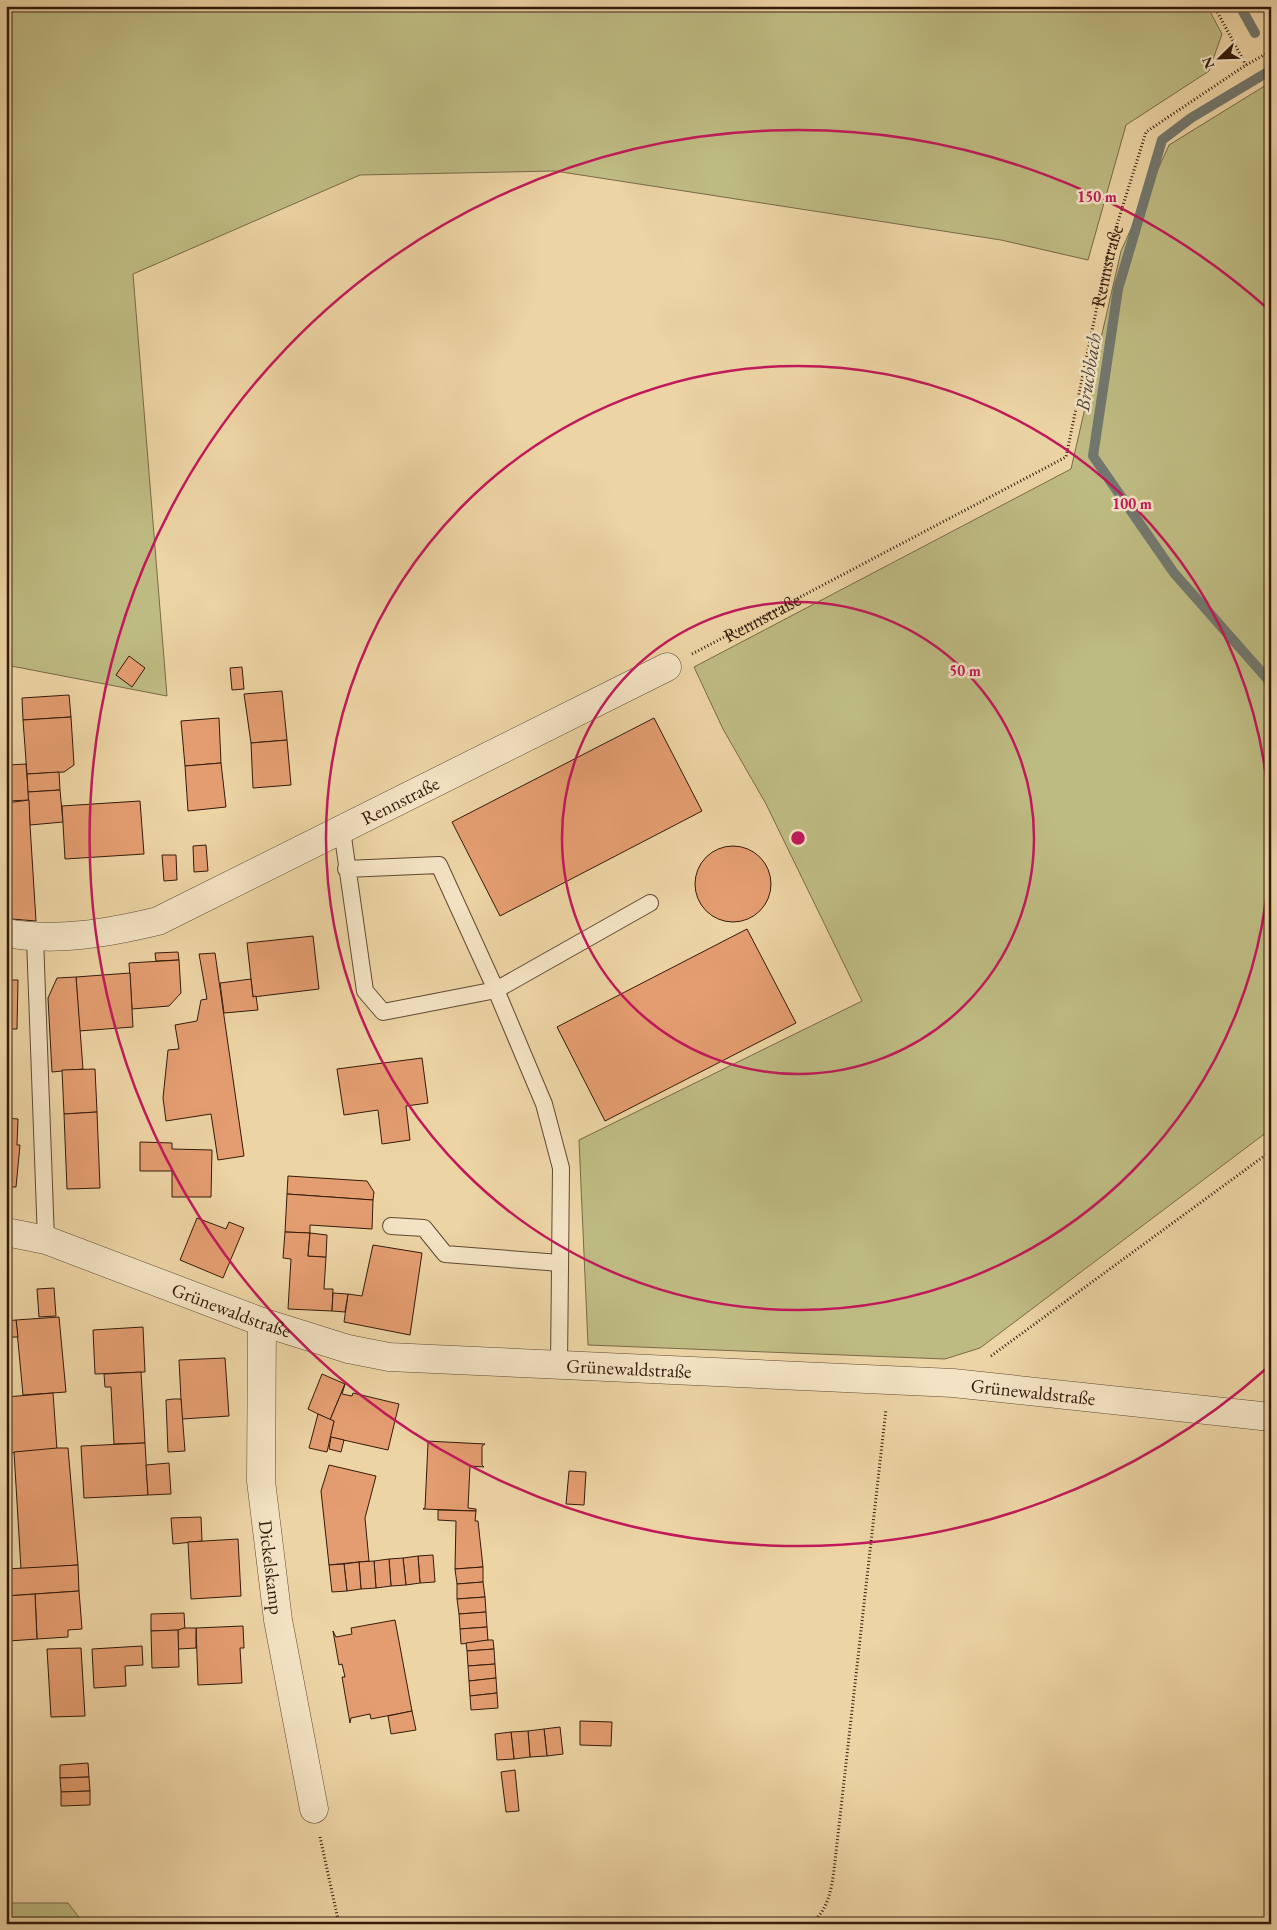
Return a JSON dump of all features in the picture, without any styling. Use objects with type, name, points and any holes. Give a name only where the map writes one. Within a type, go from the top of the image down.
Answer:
[{"type":"street","name":"Rennstraße","points":[[6,933],[35,938],[113,932],[158,922],[667,667]]},
{"type":"street","name":"Grünewaldstraße","points":[[6,1232],[46,1240],[262,1322],[330,1344],[389,1357],[953,1384],[1271,1417]]},
{"type":"street","name":"Dickelskamp","points":[[262,1322],[260,1481],[278,1620],[314,1809]]},
{"type":"lane","points":[[342,830],[346,869],[366,991],[383,1012],[496,990],[650,903]]},
{"type":"lane","points":[[346,869],[439,865],[496,990],[544,1104],[561,1168],[559,1366]]},
{"type":"lane","points":[[35,938],[46,1240]]},
{"type":"lane","points":[[391,1226],[424,1228],[445,1254],[560,1263]]},
{"type":"path","points":[[1214,6],[1246,65]]},
{"type":"path","name":"Rennstraße","points":[[667,667],[1066,457],[1108,253],[1146,132],[1246,65],[1271,51]]},
{"type":"path","points":[[953,1384],[1271,1151]]},
{"type":"path","points":[[810,1924],[820,1917],[830,1898],[886,1406]]},
{"type":"path","points":[[314,1809],[339,1923],[366,1924]]},
{"type":"shaded area","points":[[6,6],[1207,6],[1222,34],[1209,71],[1126,125],[1088,260],[1001,240],[555,171],[360,175],[133,274],[167,696],[6,665]]},
{"type":"shaded area","points":[[1271,82],[1271,1129],[980,1348],[945,1359],[588,1345],[579,1140],[862,1001],[766,804],[723,729],[694,667],[1071,469],[1121,251],[1169,145]]},
{"type":"shaded area","points":[[6,1903],[68,1903],[84,1924],[6,1924]]},
{"type":"building","points":[[129,656],[145,668],[132,687],[116,675]]},
{"type":"building","points":[[242,667],[244,689],[232,690],[230,668]]},
{"type":"building","points":[[282,691],[287,740],[251,743],[244,694]]},
{"type":"building","points":[[69,695],[71,717],[23,720],[22,698]]},
{"type":"building","points":[[71,717],[74,765],[64,772],[27,774],[23,720]]},
{"type":"building","points":[[219,718],[221,763],[185,766],[181,721]]},
{"type":"building","points":[[654,718],[702,811],[500,916],[452,822]]},
{"type":"building","points":[[287,740],[291,785],[253,788],[251,743]]},
{"type":"building","points":[[221,763],[226,807],[188,811],[185,766]]},
{"type":"building","points":[[26,764],[29,800],[9,801],[8,765]]},
{"type":"building","points":[[6,765],[8,765],[9,803],[6,803]]},
{"type":"building","points":[[59,772],[60,790],[28,792],[27,774]]},
{"type":"building","points":[[60,790],[63,822],[30,825],[28,792]]},
{"type":"building","points":[[29,800],[36,921],[12,919],[8,864],[6,864],[6,803]]},
{"type":"building","points":[[140,801],[144,854],[65,859],[62,806]]},
{"type":"building","points":[[206,845],[208,871],[194,872],[193,846]]},
{"type":"building","points":[[741,846],[754,852],[765,863],[771,876],[769,899],[754,916],[741,922],[725,922],[712,916],[697,899],[695,876],[701,863],[718,848]]},
{"type":"building","points":[[162,855],[176,855],[177,880],[164,881]]},
{"type":"building","points":[[747,929],[796,1023],[605,1121],[557,1027]]},
{"type":"building","points":[[313,936],[319,989],[253,997],[247,943]]},
{"type":"building","points":[[178,952],[179,960],[156,961],[155,953]]},
{"type":"building","points":[[215,953],[244,1156],[218,1160],[211,1114],[166,1121],[163,1098],[168,1050],[179,1049],[175,1025],[197,1021],[201,1000],[207,999],[199,954]]},
{"type":"building","points":[[179,960],[181,993],[169,1006],[132,1009],[129,963]]},
{"type":"building","points":[[6,969],[7,980],[18,980],[17,1029],[6,1029]]},
{"type":"building","points":[[130,973],[133,1027],[79,1031],[76,977]]},
{"type":"building","points":[[76,977],[83,1069],[52,1072],[48,998],[57,978]]},
{"type":"building","points":[[251,979],[253,997],[256,996],[258,1010],[224,1013],[220,983]]},
{"type":"building","points":[[422,1058],[428,1103],[406,1106],[410,1140],[382,1144],[378,1110],[344,1115],[337,1069]]},
{"type":"building","points":[[95,1069],[97,1112],[64,1114],[62,1070]]},
{"type":"building","points":[[97,1112],[100,1188],[67,1189],[64,1114]]},
{"type":"building","points":[[6,1118],[18,1119],[17,1145],[20,1145],[16,1187],[6,1187]]},
{"type":"building","points":[[140,1142],[172,1143],[172,1149],[212,1150],[211,1197],[172,1197],[172,1171],[140,1171]]},
{"type":"building","points":[[288,1176],[367,1181],[374,1192],[373,1200],[287,1194]]},
{"type":"building","points":[[287,1194],[373,1200],[372,1229],[310,1225],[310,1233],[285,1232]]},
{"type":"building","points":[[197,1218],[226,1229],[229,1222],[244,1228],[223,1278],[180,1260]]},
{"type":"building","points":[[285,1232],[310,1233],[308,1256],[326,1257],[324,1289],[333,1289],[332,1311],[288,1309],[291,1259],[283,1258]]},
{"type":"building","points":[[310,1233],[327,1235],[326,1257],[308,1256]]},
{"type":"building","points":[[373,1245],[422,1253],[410,1335],[344,1322],[348,1294],[362,1296]]},
{"type":"building","points":[[54,1288],[56,1316],[39,1317],[37,1289]]},
{"type":"building","points":[[333,1293],[348,1294],[345,1312],[332,1311]]},
{"type":"building","points":[[59,1317],[66,1392],[23,1395],[16,1320]]},
{"type":"building","points":[[16,1320],[18,1337],[13,1337],[6,1346],[6,1321]]},
{"type":"building","points":[[143,1327],[145,1372],[95,1374],[93,1330]]},
{"type":"building","points":[[225,1358],[229,1416],[182,1419],[179,1360]]},
{"type":"building","points":[[141,1372],[145,1443],[114,1444],[111,1387],[105,1387],[104,1374]]},
{"type":"building","points":[[322,1374],[345,1384],[330,1420],[308,1409]]},
{"type":"building","points":[[345,1384],[342,1394],[352,1396],[353,1393],[399,1404],[388,1450],[330,1437],[334,1421],[330,1420]]},
{"type":"building","points":[[53,1393],[57,1450],[6,1453],[6,1397]]},
{"type":"building","points":[[181,1399],[185,1451],[168,1452],[166,1400]]},
{"type":"building","points":[[318,1414],[334,1421],[327,1452],[309,1448]]},
{"type":"building","points":[[331,1437],[344,1440],[341,1452],[329,1449]]},
{"type":"building","points":[[426,1441],[485,1444],[482,1446],[482,1465],[484,1467],[470,1466],[468,1508],[476,1509],[476,1511],[423,1509],[425,1508],[428,1443]]},
{"type":"building","points":[[145,1443],[148,1495],[84,1498],[81,1446]]},
{"type":"building","points":[[68,1448],[78,1565],[21,1569],[14,1452]]},
{"type":"building","points":[[169,1463],[171,1494],[148,1495],[146,1465]]},
{"type":"building","points":[[329,1465],[376,1476],[365,1518],[369,1561],[329,1565],[321,1491]]},
{"type":"building","points":[[569,1471],[586,1472],[584,1505],[566,1504]]},
{"type":"building","points":[[438,1510],[476,1511],[475,1521],[478,1521],[483,1567],[455,1569],[456,1521],[438,1520]]},
{"type":"building","points":[[201,1517],[202,1541],[173,1544],[171,1518]]},
{"type":"building","points":[[238,1539],[241,1596],[191,1599],[188,1542]]},
{"type":"building","points":[[433,1555],[435,1582],[420,1583],[418,1556]]},
{"type":"building","points":[[418,1556],[420,1583],[406,1585],[403,1558]]},
{"type":"building","points":[[403,1558],[406,1585],[391,1586],[389,1559]]},
{"type":"building","points":[[389,1559],[391,1586],[376,1588],[374,1561]]},
{"type":"building","points":[[374,1561],[376,1588],[361,1589],[359,1562]]},
{"type":"building","points":[[359,1562],[361,1589],[347,1591],[344,1564]]},
{"type":"building","points":[[344,1564],[347,1591],[332,1592],[329,1565]]},
{"type":"building","points":[[78,1565],[79,1591],[6,1596],[6,1569]]},
{"type":"building","points":[[483,1567],[483,1582],[457,1584],[455,1569]]},
{"type":"building","points":[[483,1582],[485,1597],[457,1599],[457,1584]]},
{"type":"building","points":[[79,1591],[82,1629],[68,1630],[68,1637],[37,1639],[35,1594]]},
{"type":"building","points":[[35,1594],[37,1639],[9,1641],[6,1596]]},
{"type":"building","points":[[485,1597],[486,1612],[459,1614],[457,1599]]},
{"type":"building","points":[[486,1612],[487,1627],[460,1629],[459,1614]]},
{"type":"building","points":[[184,1613],[185,1630],[151,1631],[151,1614]]},
{"type":"building","points":[[395,1620],[412,1711],[371,1719],[370,1714],[351,1718],[350,1723],[342,1677],[345,1677],[342,1664],[339,1665],[333,1631],[336,1637],[352,1634],[351,1628]]},
{"type":"building","points":[[243,1626],[244,1648],[240,1648],[242,1683],[198,1685],[196,1628]]},
{"type":"building","points":[[487,1627],[488,1641],[461,1644],[460,1629]]},
{"type":"building","points":[[196,1628],[196,1648],[178,1649],[178,1630]]},
{"type":"building","points":[[178,1630],[179,1667],[152,1668],[151,1631]]},
{"type":"building","points":[[493,1640],[494,1649],[467,1651],[466,1643]]},
{"type":"building","points":[[142,1646],[143,1665],[125,1666],[126,1686],[94,1688],[92,1649]]},
{"type":"building","points":[[81,1648],[85,1716],[51,1717],[47,1649]]},
{"type":"building","points":[[494,1649],[495,1664],[468,1666],[467,1651]]},
{"type":"building","points":[[495,1664],[496,1678],[469,1681],[468,1666]]},
{"type":"building","points":[[496,1678],[497,1693],[470,1696],[469,1681]]},
{"type":"building","points":[[497,1693],[498,1708],[471,1710],[470,1696]]},
{"type":"building","points":[[412,1711],[416,1730],[391,1734],[388,1716]]},
{"type":"building","points":[[580,1721],[612,1722],[611,1746],[580,1745]]},
{"type":"building","points":[[560,1727],[563,1754],[547,1756],[544,1729]]},
{"type":"building","points":[[544,1729],[547,1756],[530,1757],[528,1731]]},
{"type":"building","points":[[528,1731],[530,1757],[514,1759],[511,1732]]},
{"type":"building","points":[[511,1732],[514,1759],[497,1760],[495,1734]]},
{"type":"building","points":[[88,1763],[89,1777],[60,1778],[60,1765]]},
{"type":"building","points":[[515,1770],[519,1811],[506,1812],[501,1772]]},
{"type":"building","points":[[89,1777],[90,1791],[61,1792],[60,1778]]},
{"type":"building","points":[[90,1791],[90,1805],[61,1806],[61,1792]]},
{"type":"waterway","name":"Bruchbach","points":[[1240,6],[1255,33]]},
{"type":"waterway","name":"Bruchbach","points":[[1271,70],[1191,118],[1162,140],[1118,289],[1093,456],[1174,573],[1271,683]]}]
